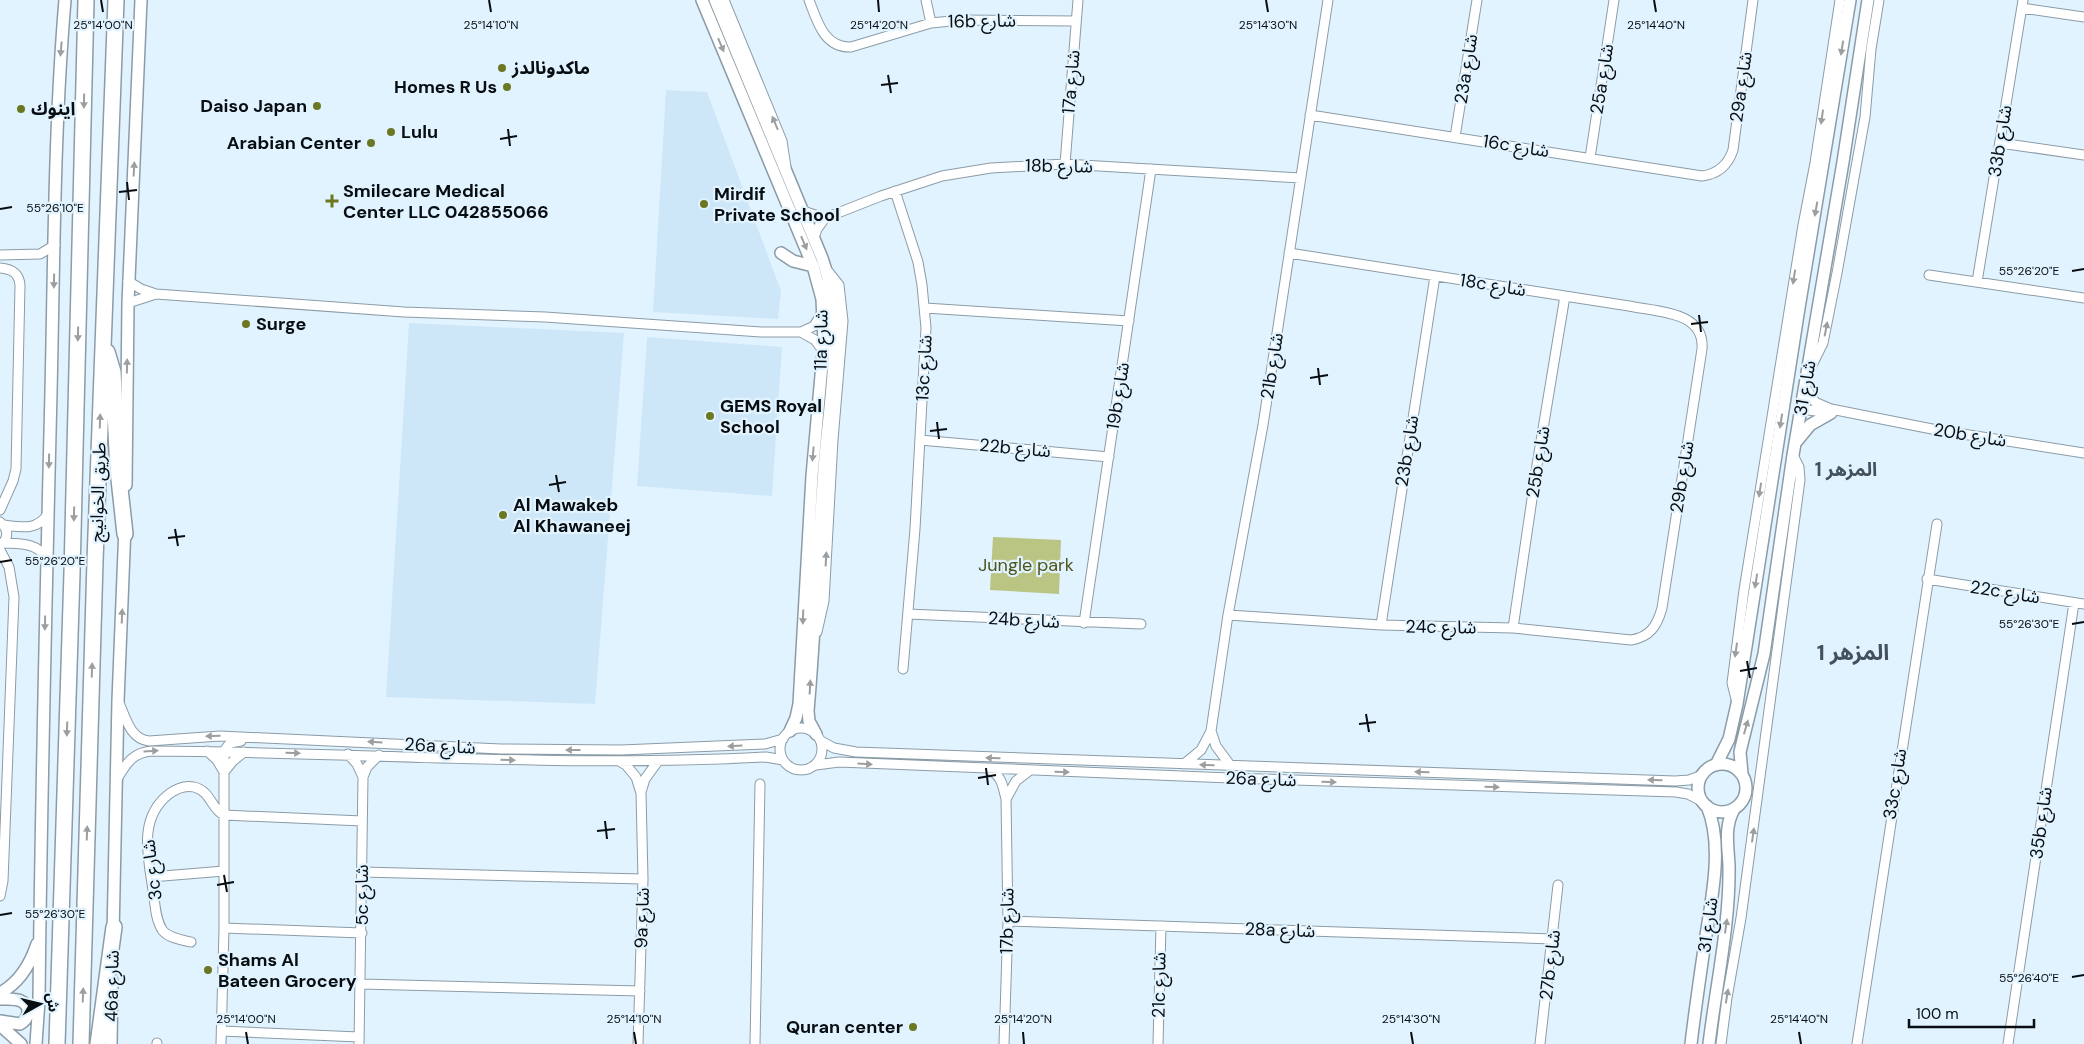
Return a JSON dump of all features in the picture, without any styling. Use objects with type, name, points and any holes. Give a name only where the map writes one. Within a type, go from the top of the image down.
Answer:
[{"type":"highway","name":"طريق الخوانيج","points":[[57,1044],[72,573],[86,0]]},
{"type":"highway","name":"طريق الخوانيج","points":[[81,1044],[95,561],[116,0]]},
{"type":"highway","points":[[103,347],[109,356],[113,372],[118,470],[125,534]]},
{"type":"highway","points":[[98,1044],[114,927]]},
{"type":"street","points":[[36,1044],[39,1000],[46,558],[60,60],[65,0]]},
{"type":"street","name":"46a شارع","points":[[110,1044],[118,701],[125,534],[128,282],[141,0]]},
{"type":"street","name":"11a شارع","points":[[702,0],[814,266],[823,310],[824,352],[811,486],[799,704],[796,718],[787,735]]},
{"type":"street","name":"11a شارع","points":[[715,0],[827,270],[833,294],[836,331],[808,711],[809,721],[818,738]]},
{"type":"street","name":"11a شارع","points":[[724,0],[782,141],[786,155],[786,170]]},
{"type":"street","name":"16b شارع","points":[[810,0],[819,26],[833,44],[842,47],[850,47],[931,23],[961,20],[1076,21]]},
{"type":"street","points":[[926,0],[931,23]]},
{"type":"street","name":"17a شارع","points":[[1065,164],[1078,0]]},
{"type":"street","name":"21b شارع","points":[[1184,764],[1201,750],[1211,732],[1228,615],[1263,425],[1328,0]]},
{"type":"street","name":"23a شارع","points":[[1455,137],[1477,0]]},
{"type":"street","name":"25a شارع","points":[[1590,158],[1614,0]]},
{"type":"street","name":"29a شارع","points":[[1721,169],[1731,157],[1733,150],[1753,0]]},
{"type":"street","points":[[1737,704],[1732,683],[1744,590],[1802,225],[1815,163],[1840,0]]},
{"type":"street","name":"شارع 31","points":[[1716,765],[1729,739],[1737,704],[1799,308],[1850,0]]},
{"type":"street","name":"شارع 31","points":[[1742,774],[1740,752],[1764,654],[1794,449],[1844,162],[1868,0]]},
{"type":"street","points":[[1807,373],[1823,343],[1837,273],[1864,116],[1871,49],[1879,0]]},
{"type":"street","points":[[2022,4],[2084,17]]},
{"type":"street","name":"33b شارع","points":[[1977,282],[2022,4]]},
{"type":"street","name":"16c شارع","points":[[1310,115],[1702,176],[1712,174],[1721,169]]},
{"type":"street","points":[[2000,144],[2084,155]]},
{"type":"street","name":"18b شارع","points":[[825,218],[895,191],[942,176],[991,168],[1065,164],[1301,178]]},
{"type":"street","name":"19b شارع","points":[[1084,622],[1151,169]]},
{"type":"street","name":"13c شارع","points":[[895,191],[918,262],[926,328],[908,614],[902,669]]},
{"type":"street","points":[[803,211],[825,218],[817,229],[814,238]]},
{"type":"street","points":[[0,255],[40,254],[55,245]]},
{"type":"street","points":[[780,253],[800,264],[814,266]]},
{"type":"street","name":"18c شارع","points":[[1289,253],[1565,296],[1679,316],[1695,324]]},
{"type":"street","points":[[0,268],[8,268],[16,273],[20,285],[16,469],[13,481],[0,510]]},
{"type":"street","points":[[1929,275],[2084,298]]},
{"type":"street","name":"23b شارع","points":[[1380,626],[1435,276]]},
{"type":"street","points":[[128,282],[156,294],[404,312],[544,317],[801,332],[815,340],[824,352]]},
{"type":"street","points":[[128,303],[156,294]]},
{"type":"street","name":"25b شارع","points":[[1513,628],[1537,464],[1565,296]]},
{"type":"street","points":[[925,308],[1129,321]]},
{"type":"street","points":[[1799,308],[1802,326],[1793,389],[1794,399],[1801,409]]},
{"type":"street","points":[[801,332],[814,326],[820,319],[823,310]]},
{"type":"street","name":"29b شارع","points":[[1652,631],[1657,624],[1662,608],[1702,349],[1703,339],[1695,324]]},
{"type":"street","name":"20b شارع","points":[[1805,388],[1820,405],[1856,415]]},
{"type":"street","name":"20b شارع","points":[[1801,409],[1856,415],[2084,453]]},
{"type":"street","points":[[1721,1044],[1741,918],[1800,480],[1794,449],[1810,425],[1831,413]]},
{"type":"street","name":"22b شارع","points":[[920,440],[1109,457]]},
{"type":"street","points":[[4,526],[20,531],[39,524],[48,514]]},
{"type":"street","name":"33c شارع","points":[[1857,1044],[1936,524]]},
{"type":"street","points":[[1,546],[7,538],[4,526]]},
{"type":"street","points":[[1,546],[35,547],[42,551],[46,558]]},
{"type":"street","points":[[0,896],[3,881],[14,597],[9,567],[1,546]]},
{"type":"street","name":"22c شارع","points":[[1927,579],[2084,604]]},
{"type":"street","name":"35b شارع","points":[[2008,1044],[2074,603]]},
{"type":"street","name":"24b شارع","points":[[908,614],[1141,624]]},
{"type":"street","name":"24c شارع","points":[[1228,615],[1380,626],[1513,628],[1631,640],[1638,639],[1652,631]]},
{"type":"street","name":"26a شارع","points":[[118,701],[135,735],[145,740],[220,736],[478,749],[594,750],[765,744],[787,735]]},
{"type":"street","points":[[801,728],[812,731],[818,738],[822,756],[816,765],[807,770],[796,770],[783,760],[780,750],[787,735],[801,728]]},
{"type":"street","points":[[1211,732],[1216,746],[1230,765]]},
{"type":"street","points":[[221,1044],[224,928],[224,751],[227,745],[233,742],[269,738]]},
{"type":"street","name":"26a شارع","points":[[818,738],[834,748],[856,752],[1674,781],[1689,780],[1703,775]]},
{"type":"street","points":[[207,751],[217,760],[224,772]]},
{"type":"street","name":"26a شارع","points":[[116,780],[127,763],[140,752],[224,751],[463,759],[619,761],[766,757],[783,760]]},
{"type":"street","points":[[224,772],[244,752]]},
{"type":"street","points":[[348,754],[357,764],[363,777]]},
{"type":"street","points":[[363,777],[367,766],[379,755]]},
{"type":"street","name":"9a شارع","points":[[619,761],[632,771],[641,792],[643,879],[638,1044]]},
{"type":"street","name":"9a شارع","points":[[641,792],[645,778],[658,761]]},
{"type":"street","name":"26a شارع","points":[[816,765],[839,762],[988,770],[1676,792],[1688,794],[1705,804]]},
{"type":"street","points":[[1716,765],[1728,765],[1742,774],[1746,785],[1745,796],[1734,809],[1717,812],[1705,804],[1699,792],[1703,775],[1716,765]]},
{"type":"street","name":"17b شارع","points":[[988,770],[999,777],[1006,799],[1008,921],[1004,1044]]},
{"type":"street","points":[[1006,799],[1016,781],[1029,771]]},
{"type":"street","name":"5c شارع","points":[[359,1040],[363,777]]},
{"type":"street","points":[[755,1044],[760,784]]},
{"type":"street","name":"3c شارع","points":[[191,942],[170,936],[162,929],[158,920],[146,840],[147,831],[153,813],[164,798],[178,788],[188,786],[197,788],[209,796],[219,812],[224,815]]},
{"type":"street","name":"شارع 31","points":[[1691,1044],[1713,882],[1714,834],[1712,820],[1705,804]]},
{"type":"street","name":"شارع 31","points":[[1709,1044],[1728,905],[1727,829],[1734,809]]},
{"type":"street","points":[[224,815],[362,821]]},
{"type":"street","points":[[151,877],[224,871]]},
{"type":"street","points":[[362,872],[643,879]]},
{"type":"street","name":"27b شارع","points":[[1540,1044],[1558,885]]},
{"type":"street","name":"28a شارع","points":[[1008,921],[1553,939]]},
{"type":"street","name":"21c شارع","points":[[1158,1044],[1160,926]]},
{"type":"street","points":[[224,928],[362,933]]},
{"type":"street","points":[[0,993],[12,985],[25,970],[34,953],[39,936]]},
{"type":"street","points":[[360,984],[640,991]]},
{"type":"street","points":[[0,999],[20,1000],[26,1005],[28,1014],[26,1019],[20,1024],[0,1020]]},
{"type":"street","points":[[0,1025],[21,1044]]},
{"type":"street","points":[[222,1031],[359,1040]]},
{"type":"shaded area","name":"Mirdif Private School","points":[[666,90],[707,92],[781,291],[778,319],[653,312]]},
{"type":"shaded area","name":"Al Mawakeb Al Khawaneej","points":[[409,323],[624,333],[595,704],[386,697]]},
{"type":"shaded area","name":"GEMS Royal School","points":[[647,337],[782,347],[772,496],[637,486]]},
{"type":"green space","name":"Jungle park","points":[[993,537],[1061,540],[1059,594],[990,590]]},
{"type":"place","name":"ماكدونالدز","points":[[502,68]]},
{"type":"place","name":"Homes R Us","points":[[507,87]]},
{"type":"place","name":"Daiso Japan","points":[[317,106]]},
{"type":"place","name":"اينوك","points":[[21,109]]},
{"type":"place","name":"Lulu","points":[[391,132]]},
{"type":"place","name":"Arabian Center","points":[[371,143]]},
{"type":"place","name":"Smilecare Medical Center LLC 042855066","points":[[332,201]]},
{"type":"place","name":"Mirdif Private School","points":[[704,204]]},
{"type":"place","name":"Surge","points":[[246,324]]},
{"type":"place","name":"GEMS Royal School","points":[[710,416]]},
{"type":"place","name":"Al Mawakeb Al Khawaneej","points":[[503,515]]},
{"type":"place","name":"Shams Al Bateen Grocery","points":[[208,970]]},
{"type":"place","name":"Quran center","points":[[913,1027]]},
{"type":"district","name":"المزهر 1","points":[[1846,469]]},
{"type":"district","name":"المزهر 1","points":[[1853,652]]}]
